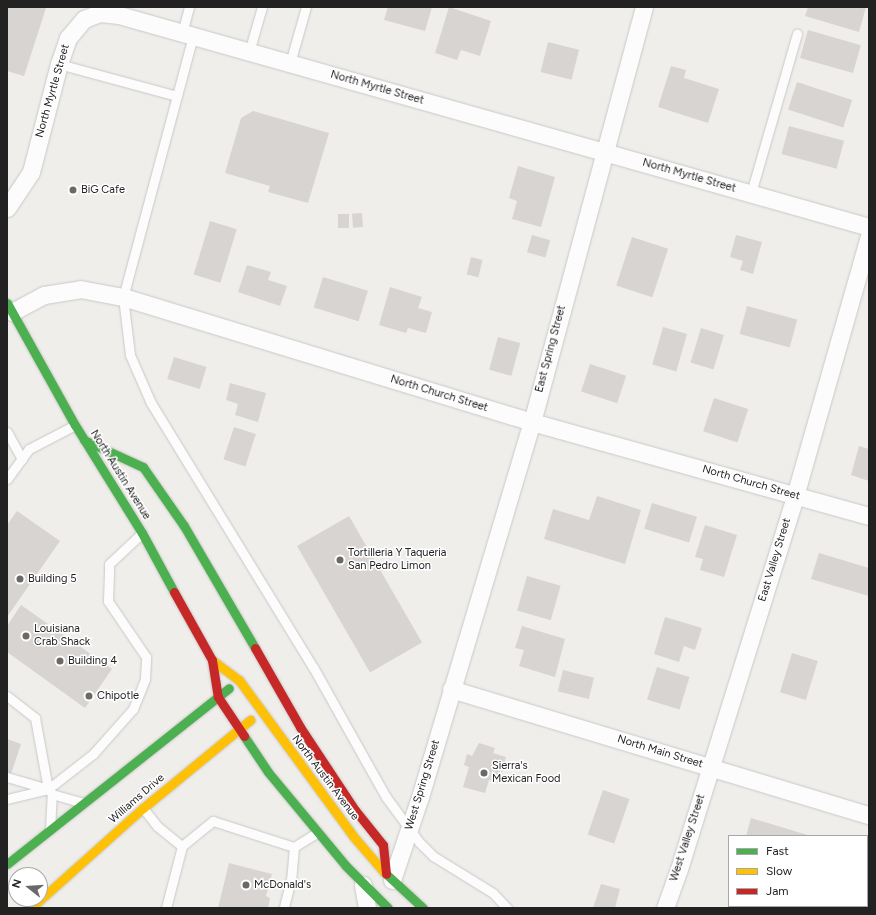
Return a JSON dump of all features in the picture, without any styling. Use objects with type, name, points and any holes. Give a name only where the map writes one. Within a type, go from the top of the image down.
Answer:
[{"type":"main road","name":"North Austin Avenue","points":[[10,307],[75,425],[142,533],[212,660],[218,697],[268,772],[363,885],[388,908]]},
{"type":"main road","points":[[84,440],[143,467],[184,526],[300,726],[355,810],[382,845],[389,877]]},
{"type":"main road","name":"North Austin Avenue","points":[[212,660],[239,680],[349,830],[389,877],[422,908]]},
{"type":"main road","points":[[7,864],[87,804],[239,680]]},
{"type":"main road","name":"Williams Drive","points":[[31,908],[143,808],[261,710]]},
{"type":"street","name":"East Spring Street","points":[[452,689],[532,422],[603,152],[644,7]]},
{"type":"street","name":"North Myrtle Street","points":[[7,208],[31,172],[59,64],[68,38],[84,19],[100,13],[119,15],[869,227]]},
{"type":"street","name":"East Valley Street","points":[[710,767],[795,496],[869,236]]},
{"type":"street","name":"North Church Street","points":[[10,307],[44,295],[80,289],[123,297],[532,422],[869,516]]},
{"type":"street","name":"West Spring Street","points":[[389,877],[420,797],[452,689]]},
{"type":"street","name":"North Main Street","points":[[452,689],[869,816]]},
{"type":"street","name":"West Valley Street","points":[[664,908],[679,869],[710,767]]},
{"type":"street","points":[[363,885],[367,908]]},
{"type":"lane","points":[[189,7],[187,34],[177,96],[123,297],[130,356],[151,403],[313,667],[386,797],[409,828],[433,856],[493,893],[507,908]]},
{"type":"lane","points":[[249,52],[262,7]]},
{"type":"lane","points":[[290,63],[306,7]]},
{"type":"lane","points":[[751,193],[796,34]]},
{"type":"lane","points":[[59,64],[177,96]]},
{"type":"lane","points":[[7,478],[29,450],[75,425]]},
{"type":"lane","points":[[7,432],[22,459]]},
{"type":"lane","points":[[7,799],[50,792],[93,754],[133,709],[145,679],[146,657],[108,601],[108,564],[142,533]]},
{"type":"lane","points":[[7,696],[35,718],[50,792],[49,833]]},
{"type":"lane","points":[[7,777],[87,804]]},
{"type":"lane","points":[[143,808],[157,826],[182,846]]},
{"type":"lane","points":[[166,908],[182,846],[213,821],[294,847],[318,832]]},
{"type":"lane","points":[[284,908],[291,879],[294,847]]},
{"type":"building","points":[[7,7],[46,8],[24,76],[7,71]]},
{"type":"building","points":[[388,7],[432,7],[425,31],[384,20]]},
{"type":"building","points":[[449,7],[491,21],[480,56],[461,50],[457,60],[435,53]]},
{"type":"building","points":[[808,7],[866,7],[859,32],[805,16]]},
{"type":"building","points":[[808,30],[861,45],[853,73],[800,58]]},
{"type":"building","points":[[548,42],[579,50],[572,80],[541,72]]},
{"type":"building","points":[[671,66],[686,70],[684,78],[719,89],[708,123],[658,107]]},
{"type":"building","points":[[797,82],[852,100],[843,128],[788,110]]},
{"type":"building","points":[[253,111],[329,133],[308,203],[268,192],[270,186],[225,173],[241,118]]},
{"type":"building","points":[[789,126],[844,141],[837,169],[781,154]]},
{"type":"building","points":[[518,166],[555,177],[541,227],[512,219],[517,201],[509,198]]},
{"type":"building","points":[[362,213],[363,227],[353,228],[352,214]]},
{"type":"building","points":[[338,214],[349,214],[349,228],[338,228]]},
{"type":"building","points":[[210,221],[237,229],[220,283],[194,275]]},
{"type":"building","points":[[532,235],[550,240],[545,258],[527,252]]},
{"type":"building","points":[[736,235],[762,242],[753,274],[740,270],[743,261],[730,257]]},
{"type":"building","points":[[632,237],[668,249],[652,297],[616,286]]},
{"type":"building","points":[[471,257],[483,260],[478,277],[467,274]]},
{"type":"building","points":[[247,265],[271,272],[268,280],[287,286],[280,306],[238,292]]},
{"type":"building","points":[[323,277],[368,291],[359,321],[314,308]]},
{"type":"building","points":[[390,287],[422,297],[418,308],[432,312],[426,333],[408,328],[406,333],[379,325]]},
{"type":"building","points":[[747,306],[797,319],[790,347],[739,334]]},
{"type":"building","points":[[663,327],[687,334],[676,371],[652,364]]},
{"type":"building","points":[[701,328],[724,335],[713,369],[690,362]]},
{"type":"building","points":[[498,337],[520,343],[511,376],[489,370]]},
{"type":"building","points":[[174,357],[207,367],[200,389],[167,379]]},
{"type":"building","points":[[590,364],[626,376],[617,403],[581,392]]},
{"type":"building","points":[[230,383],[266,393],[258,422],[235,415],[238,404],[226,400]]},
{"type":"building","points":[[714,398],[748,409],[737,442],[703,431]]},
{"type":"building","points":[[234,427],[256,434],[245,466],[223,459]]},
{"type":"building","points":[[859,446],[869,449],[869,481],[851,475]]},
{"type":"building","points":[[597,496],[641,510],[625,564],[544,539],[553,509],[589,520]]},
{"type":"building","points":[[652,503],[697,517],[689,543],[644,529]]},
{"type":"building","name":"Building 5","points":[[17,511],[60,541],[7,617],[7,525]]},
{"type":"building","points":[[349,516],[422,642],[370,672],[297,546]]},
{"type":"building","points":[[705,525],[737,535],[724,577],[700,570],[703,559],[695,557]]},
{"type":"building","points":[[819,553],[869,568],[869,596],[811,579]]},
{"type":"building","points":[[527,576],[561,586],[551,620],[517,611]]},
{"type":"building","name":"Building 4","points":[[21,605],[112,669],[85,708],[7,652],[7,626]]},
{"type":"building","points":[[665,617],[702,628],[695,650],[684,646],[679,662],[654,654]]},
{"type":"building","points":[[522,626],[565,639],[555,677],[519,666],[524,650],[515,648]]},
{"type":"building","points":[[792,653],[818,661],[806,700],[780,692]]},
{"type":"building","points":[[657,667],[690,677],[680,709],[647,700]]},
{"type":"building","points":[[563,670],[594,678],[589,699],[558,691]]},
{"type":"building","points":[[7,739],[21,744],[11,774],[7,772]]},
{"type":"building","name":"Sierra's Mexican Food","points":[[479,743],[495,748],[493,753],[506,757],[499,783],[489,780],[485,793],[463,787],[469,767],[464,765],[467,754],[472,756]]},
{"type":"building","points":[[603,790],[629,799],[614,844],[588,834]]},
{"type":"building","points":[[751,818],[808,835],[746,835]]},
{"type":"building","name":"McDonald's","points":[[229,863],[272,874],[266,896],[270,898],[268,908],[218,908]]},
{"type":"building","points":[[601,884],[620,889],[615,908],[593,908]]},
{"type":"traffic: fast","points":[[7,303],[75,425],[142,533],[174,592]]},
{"type":"traffic: fast","points":[[84,440],[143,467],[184,526],[255,648]]},
{"type":"traffic: fast","points":[[7,864],[229,688]]},
{"type":"traffic: fast","points":[[244,736],[268,772],[346,866],[388,908]]},
{"type":"traffic: fast","points":[[384,872],[423,908]]},
{"type":"traffic: slow","points":[[212,660],[239,680],[353,836],[384,872]]},
{"type":"traffic: slow","points":[[31,908],[143,808],[250,720]]},
{"type":"traffic: jam","points":[[174,592],[212,660],[218,697],[244,736]]},
{"type":"traffic: jam","points":[[255,648],[300,727],[355,810],[383,845],[386,874]]},
{"type":"place","name":"BiG Cafe","points":[[73,190]]},
{"type":"place","name":"Tortilleria Y Taqueria San Pedro Limon","points":[[340,560]]},
{"type":"place","name":"Building 5","points":[[20,579]]},
{"type":"place","name":"Louisiana Crab Shack","points":[[26,636]]},
{"type":"place","name":"Building 4","points":[[60,661]]},
{"type":"place","name":"Chipotle","points":[[89,696]]},
{"type":"place","name":"Sierra's Mexican Food","points":[[484,773]]},
{"type":"place","name":"McDonald's","points":[[246,885]]}]
